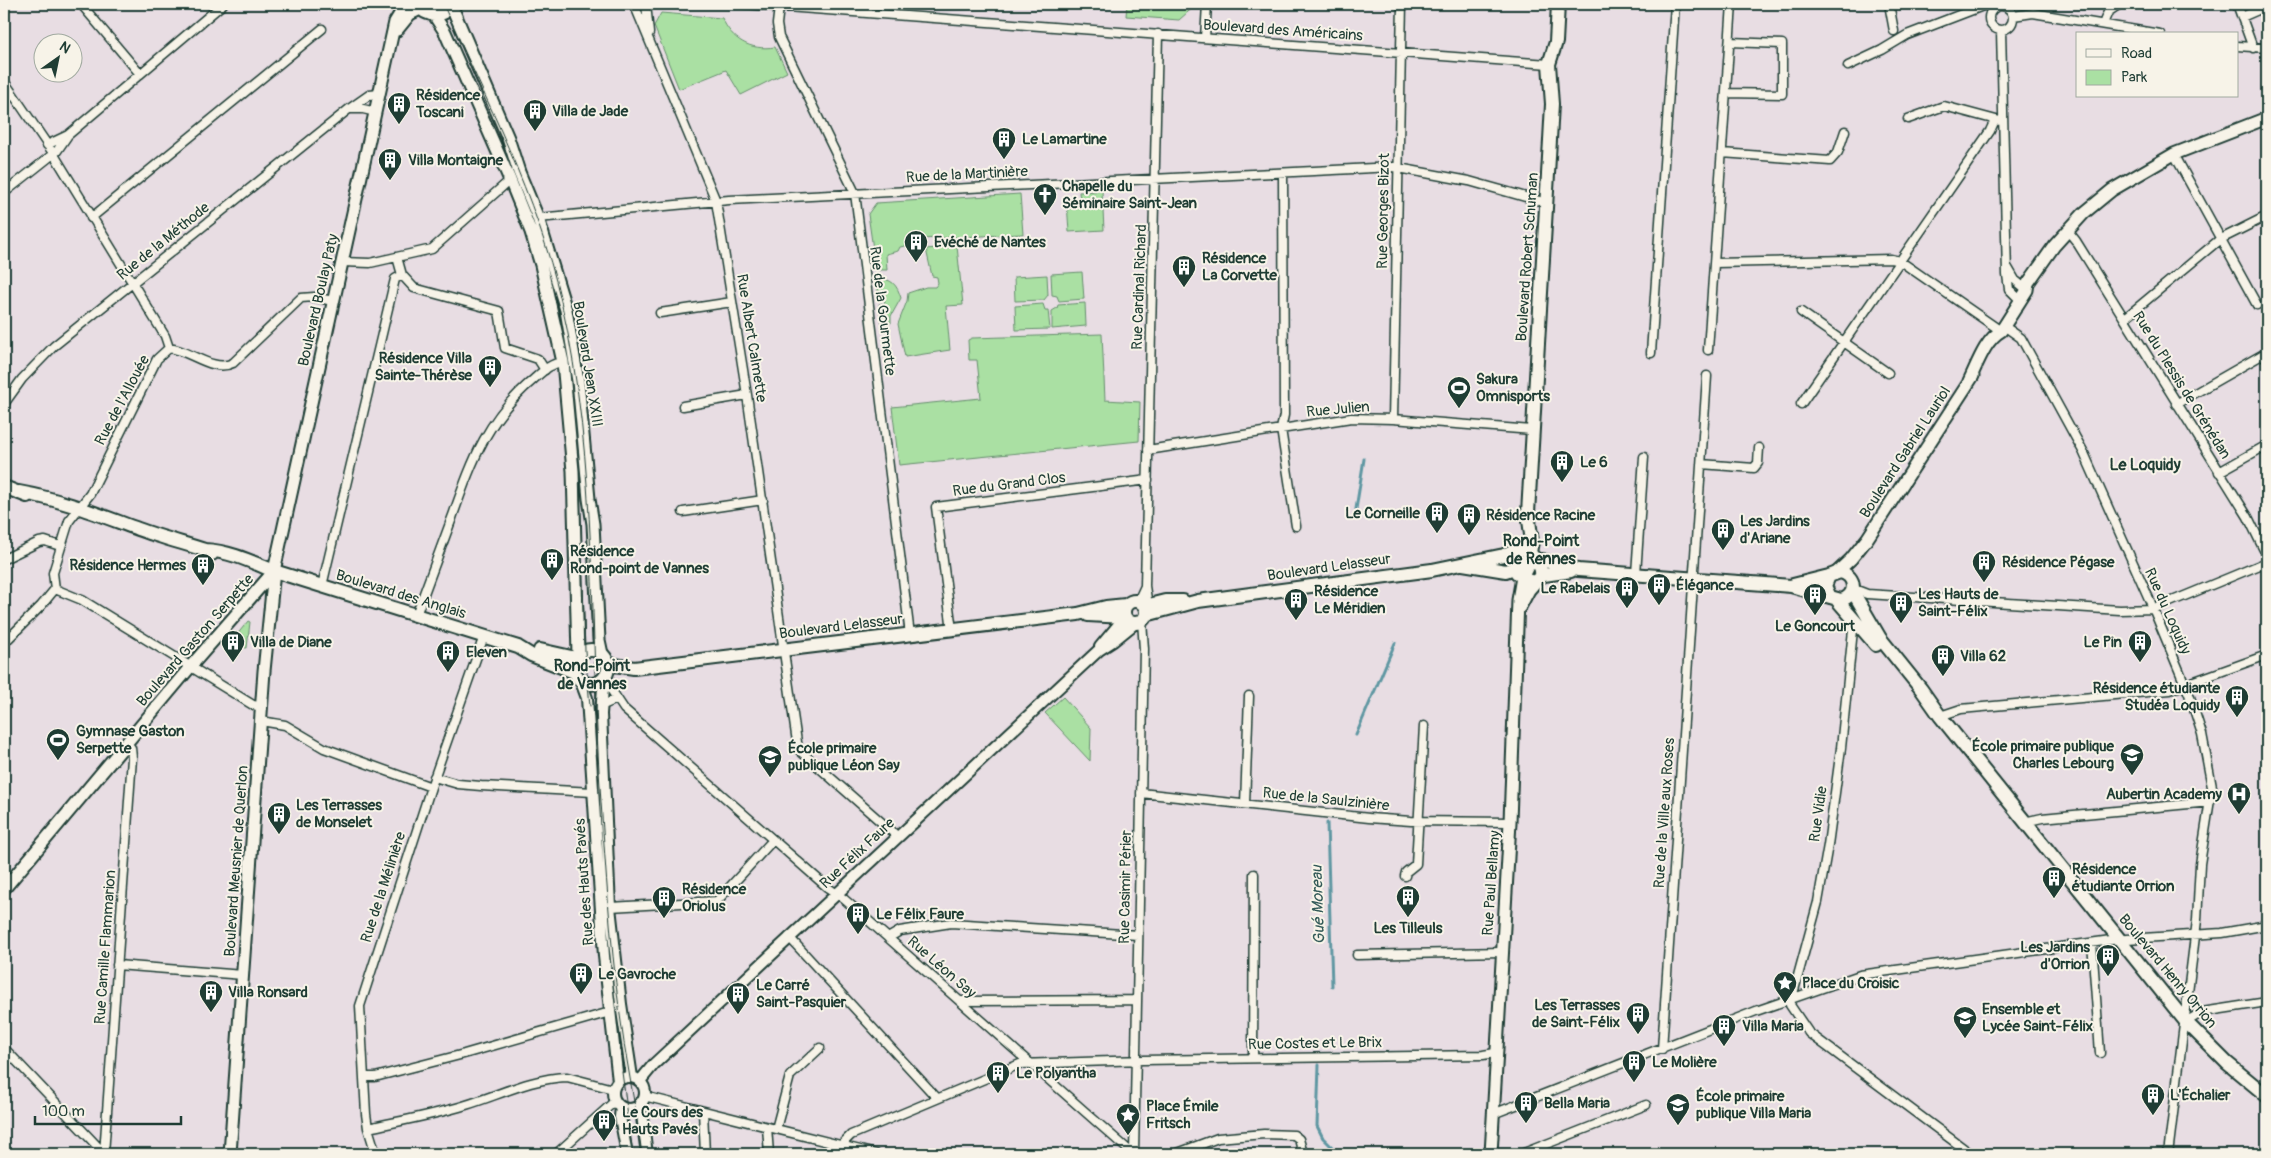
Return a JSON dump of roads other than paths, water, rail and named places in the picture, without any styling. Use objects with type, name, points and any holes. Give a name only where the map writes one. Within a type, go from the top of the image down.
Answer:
[{"type":"main road","name":"Boulevard Boulay Paty","points":[[274,571],[393,36],[399,14],[406,4]]},
{"type":"main road","name":"Boulevard Robert Schuman","points":[[1533,557],[1528,513],[1552,104],[1550,64],[1556,42],[1558,4]]},
{"type":"main road","points":[[418,6],[434,15],[445,13],[453,5]]},
{"type":"main road","name":"Boulevard Jean XXIII","points":[[453,5],[508,138],[519,172],[538,218],[566,310],[578,381],[588,499],[593,524],[599,640],[605,659]]},
{"type":"main road","name":"Boulevard Boulay Paty","points":[[393,36],[400,24],[418,6]]},
{"type":"main road","name":"Boulevard Jean XXIII","points":[[434,15],[445,32],[510,180],[538,258],[563,362],[573,471],[577,656]]},
{"type":"main road","name":"Boulevard Gabriel Lauriol","points":[[1833,575],[1851,559],[1867,539],[1969,381],[1984,352],[2021,301],[2032,276],[2068,231],[2103,196],[2129,179],[2175,157],[2267,118]]},
{"type":"main road","name":"Boulevard des Anglais","points":[[4,487],[44,496],[77,510],[205,550],[244,559],[274,571],[518,647],[577,656]]},
{"type":"main road","name":"Boulevard Robert Schuman","points":[[1513,550],[1528,513]]},
{"type":"main road","name":"Boulevard Gabriel Lauriol","points":[[1852,586],[1867,539]]},
{"type":"main road","points":[[1538,579],[1542,570],[1533,557],[1525,550],[1513,550],[1509,558],[1518,573],[1529,581],[1538,579],[1550,573],[1578,570],[1791,586],[1834,598],[1845,599],[1852,586],[1844,573],[1791,586]]},
{"type":"main road","name":"Boulevard Lelasseur","points":[[605,659],[634,668],[1078,614],[1106,607],[1136,612],[1198,601],[1463,564],[1513,550]]},
{"type":"main road","points":[[1533,557],[1578,570]]},
{"type":"main road","points":[[1518,573],[1524,564],[1533,557]]},
{"type":"main road","name":"Boulevard Lelasseur","points":[[1463,564],[1518,573]]},
{"type":"main road","name":"Boulevard Gaston Serpette","points":[[4,889],[191,666],[274,571]]},
{"type":"main road","name":"Boulevard Meusnier de Querlon","points":[[230,1154],[262,707],[274,571]]},
{"type":"main road","name":"Rue Paul Bellamy","points":[[1491,1154],[1495,1054],[1510,822],[1518,573]]},
{"type":"main road","points":[[1833,575],[1825,586],[1834,598]]},
{"type":"main road","name":"Rue Paul Bellamy","points":[[1518,614],[1523,600],[1538,579]]},
{"type":"main road","name":"Boulevard Henry Orrion","points":[[1852,586],[1880,638],[2024,822],[2186,1022],[2227,1063],[2267,1096]]},
{"type":"main road","name":"Boulevard Henry Orrion","points":[[1834,598],[1854,618],[1915,692],[1940,716]]},
{"type":"main road","name":"Boulevard des Anglais","points":[[518,647],[578,677]]},
{"type":"main road","points":[[603,679],[605,659],[595,650],[588,650],[577,656],[578,677],[590,685],[634,668]]},
{"type":"street","points":[[81,4],[140,74]]},
{"type":"street","points":[[4,193],[53,153],[68,136],[223,4]]},
{"type":"street","name":"Rue Albert Calmette","points":[[634,4],[716,201],[747,396],[798,750],[897,836]]},
{"type":"street","name":"Rue Albert Calmette","points":[[646,4],[650,42]]},
{"type":"street","name":"Boulevard des Américains","points":[[747,4],[1550,64]]},
{"type":"street","points":[[1204,38],[1207,4]]},
{"type":"street","name":"Rue Georges Bizot","points":[[1393,419],[1402,4]]},
{"type":"street","points":[[1651,353],[1675,4]]},
{"type":"street","points":[[1708,350],[1732,4]]},
{"type":"street","points":[[1889,4],[1894,31]]},
{"type":"street","points":[[2103,24],[2108,12],[2120,4]]},
{"type":"street","points":[[2237,4],[2253,48]]},
{"type":"street","points":[[1848,66],[1882,50],[1908,34],[1991,5],[2005,7],[2013,16]]},
{"type":"street","points":[[1991,5],[1990,21],[1993,26],[2001,30]]},
{"type":"street","name":"Rue de la Gourmette","points":[[779,6],[777,24],[779,37],[855,193],[910,634]]},
{"type":"street","points":[[2242,17],[2267,6]]},
{"type":"street","points":[[2013,16],[2033,13],[2149,32]]},
{"type":"street","points":[[2001,30],[2010,25],[2013,16]]},
{"type":"street","points":[[91,218],[322,29]]},
{"type":"street","points":[[2001,30],[1999,120],[2008,289],[2021,301]]},
{"type":"street","name":"Rue Cardinal Richard","points":[[1145,586],[1158,34]]},
{"type":"street","points":[[1726,93],[1782,94],[1782,44],[1730,42]]},
{"type":"street","points":[[2238,46],[2267,48]]},
{"type":"street","points":[[4,81],[53,153],[91,218],[165,336],[169,348]]},
{"type":"street","name":"Rue de la Méthode","points":[[4,404],[22,379],[54,346],[349,109],[369,95],[380,94]]},
{"type":"street","points":[[1908,119],[1944,106],[1999,120]]},
{"type":"street","points":[[349,109],[363,109],[376,112]]},
{"type":"street","points":[[1801,404],[1999,120]]},
{"type":"street","points":[[1722,153],[1830,160],[1838,152],[1845,132]]},
{"type":"street","points":[[47,145],[68,136]]},
{"type":"street","points":[[2175,157],[2219,240],[2257,305]]},
{"type":"street","name":"Rue de la Martinière","points":[[538,218],[716,201],[1397,168],[1469,181],[1547,203]]},
{"type":"street","points":[[1283,173],[1284,415],[1281,429],[1296,526]]},
{"type":"street","points":[[342,262],[370,264],[432,250],[510,180]]},
{"type":"street","points":[[2125,318],[2219,240],[2267,216]]},
{"type":"street","name":"Rue du Plessis de Grénédan","points":[[2068,231],[2125,318],[2176,404],[2254,527],[2267,556]]},
{"type":"street","points":[[397,257],[402,275],[414,288],[496,308],[501,315],[505,348],[538,359],[545,370]]},
{"type":"street","points":[[1715,263],[1891,258],[1900,261]]},
{"type":"street","name":"Rue du Loquidy","points":[[1900,261],[2021,338],[2068,421],[2106,499],[2186,686],[2202,734],[2212,787],[2200,864],[2201,874],[2186,1022],[2168,1154]]},
{"type":"street","points":[[2007,266],[2016,280],[2027,290]]},
{"type":"street","points":[[322,586],[395,279],[402,275]]},
{"type":"street","name":"Rue de l'Allouée","points":[[55,589],[52,577],[60,546],[77,510],[90,494],[154,363],[169,348],[181,349],[216,366],[228,366],[301,298],[314,297],[333,302]]},
{"type":"street","points":[[660,313],[732,302]]},
{"type":"street","points":[[1801,312],[1888,373]]},
{"type":"street","points":[[2176,404],[2267,352]]},
{"type":"street","points":[[416,616],[475,455],[496,419],[518,392],[545,370],[563,362]]},
{"type":"street","name":"Rue de la Ville aux Roses","points":[[1662,1049],[1706,376]]},
{"type":"street","points":[[683,406],[747,396]]},
{"type":"street","name":"Rue Julien","points":[[1148,450],[1351,418],[1393,419],[1532,430]]},
{"type":"street","points":[[2220,472],[2267,445]]},
{"type":"street","points":[[1701,464],[1754,468],[1758,463],[1759,448]]},
{"type":"street","points":[[1636,574],[1644,458]]},
{"type":"street","name":"Rue du Grand Clos","points":[[952,630],[936,507],[1148,480]]},
{"type":"street","points":[[683,512],[762,500]]},
{"type":"street","points":[[4,560],[39,542],[46,541],[60,546]]},
{"type":"street","points":[[1852,586],[1867,594],[2120,610],[2153,609],[2267,562]]},
{"type":"street","name":"Rue Casimir Périer","points":[[1133,1154],[1144,649],[1136,612],[1148,598],[1145,586]]},
{"type":"street","points":[[4,643],[45,602],[55,589],[82,600],[253,705],[262,707]]},
{"type":"street","name":"Rue Félix Faure","points":[[636,1079],[1098,650],[1113,641],[1136,612]]},
{"type":"street","name":"Rue Vidie","points":[[1790,999],[1798,980],[1818,902],[1853,649],[1854,618]]},
{"type":"street","name":"Rue de la Mélinière","points":[[376,1154],[368,1128],[360,1006],[434,777],[484,636]]},
{"type":"street","points":[[1853,649],[1860,639],[1870,637]]},
{"type":"street","points":[[1940,716],[1961,709],[2170,690],[2186,686],[2267,655]]},
{"type":"street","name":"Rue des Hauts Pavés","points":[[578,677],[587,698],[604,956],[616,1085]]},
{"type":"street","name":"Rue des Hauts Pavés","points":[[603,679],[605,830],[610,907],[621,1004],[636,1079]]},
{"type":"street","name":"Rue Léon Say","points":[[603,679],[630,715],[888,938],[1133,1154]]},
{"type":"street","points":[[1246,804],[1249,696]]},
{"type":"street","points":[[603,705],[617,699]]},
{"type":"street","points":[[261,721],[285,725],[324,748],[431,787]]},
{"type":"street","points":[[1406,876],[1406,872],[1416,864],[1424,726]]},
{"type":"street","name":"Rue Camille Flammarion","points":[[105,1154],[132,758],[131,748],[127,743]]},
{"type":"street","points":[[434,777],[458,784],[593,792]]},
{"type":"street","name":"Rue de la Saulzinière","points":[[1141,793],[1324,814],[1419,822],[1510,822]]},
{"type":"street","points":[[2024,822],[2042,818],[2210,802]]},
{"type":"street","points":[[610,907],[717,901],[773,840]]},
{"type":"street","points":[[1253,1058],[1254,874]]},
{"type":"street","points":[[888,938],[900,932],[951,923],[1138,935]]},
{"type":"street","points":[[1493,1114],[1756,1011],[1843,980],[1876,971],[2120,939],[2222,933],[2267,925]]},
{"type":"street","points":[[789,937],[937,1098]]},
{"type":"street","points":[[2092,943],[2100,1053]]},
{"type":"street","points":[[1357,955],[1502,952]]},
{"type":"street","points":[[117,965],[242,975]]},
{"type":"street","points":[[1790,999],[1795,1015],[1809,1033],[1971,1154]]},
{"type":"street","points":[[960,1001],[1136,1000]]},
{"type":"street","points":[[2186,1022],[2202,1012],[2267,1002]]},
{"type":"street","points":[[364,1078],[464,1054],[610,1012]]},
{"type":"street","points":[[4,1048],[105,1154]]},
{"type":"street","points":[[776,1129],[790,1076],[820,1048]]},
{"type":"street","name":"Rue Costes et Le Brix","points":[[841,1146],[851,1135],[1020,1064],[1135,1060],[1495,1054]]},
{"type":"street","points":[[368,1128],[464,1106],[528,1084],[567,1078],[616,1085],[625,1077],[636,1079],[643,1086],[642,1100],[647,1154]]},
{"type":"street","points":[[616,1085],[627,1154]]},
{"type":"street","points":[[618,1104],[631,1108],[642,1100],[702,1111],[876,1154]]},
{"type":"street","points":[[556,1154],[618,1104]]},
{"type":"street","points":[[1521,1154],[1646,1105]]},
{"type":"street","points":[[702,1111],[705,1154]]},
{"type":"street","points":[[767,1127],[769,1154]]},
{"type":"street","points":[[1175,1154],[1218,1138],[1264,1134],[1294,1135],[1298,1139],[1303,1154]]},
{"type":"waterway","name":"Gué Moreau","points":[[1356,509],[1364,459]]},
{"type":"waterway","name":"Gué Moreau","points":[[1356,735],[1395,643]]},
{"type":"waterway","name":"Gué Moreau","points":[[1327,823],[1332,986]]},
{"type":"waterway","name":"Gué Moreau","points":[[1319,1065],[1317,1126],[1323,1138],[1339,1154]]},
{"type":"tram line","points":[[443,4],[509,150],[538,224],[551,262],[561,301],[573,362],[582,424],[587,487],[597,739],[611,931],[621,1026],[642,1154]]},
{"type":"tram line","points":[[580,491],[585,651],[590,706]]},
{"type":"tram line","points":[[622,1072],[633,1154]]},
{"type":"place","name":"Résidence Toscani","points":[[399,125]]},
{"type":"place","name":"Villa de Jade","points":[[535,132]]},
{"type":"place","name":"Le Lamartine","points":[[1004,160]]},
{"type":"place","name":"Villa Montaigne","points":[[390,181]]},
{"type":"place","name":"Chapelle du Séminaire Saint-Jean","points":[[1045,216]]},
{"type":"place","name":"Evéché de Nantes","points":[[916,263]]},
{"type":"place","name":"Résidence La Corvette","points":[[1184,288]]},
{"type":"place","name":"Résidence Villa Sainte-Thérèse","points":[[490,388]]},
{"type":"place","name":"Sakura Omnisports","points":[[1459,409]]},
{"type":"place","name":"Le 6","points":[[1562,483]]},
{"type":"place","name":"Le Corneille","points":[[1437,534]]},
{"type":"place","name":"Résidence Racine","points":[[1469,536]]},
{"type":"place","name":"Les Jardins d'Ariane","points":[[1723,551]]},
{"type":"place","name":"Résidence Rond-point de Vannes","points":[[552,581]]},
{"type":"place","name":"Résidence Pégase","points":[[1984,583]]},
{"type":"place","name":"Résidence Hermes","points":[[203,586]]},
{"type":"place","name":"Élégance","points":[[1659,606]]},
{"type":"place","name":"Le Rabelais","points":[[1627,609]]},
{"type":"place","name":"Le Goncourt","points":[[1815,616]]},
{"type":"place","name":"Résidence Le Méridien","points":[[1296,621]]},
{"type":"place","name":"Les Hauts de Saint-Félix","points":[[1901,624]]},
{"type":"place","name":"Villa de Diane","points":[[233,663]]},
{"type":"place","name":"Le Pin","points":[[2140,663]]},
{"type":"place","name":"Eleven","points":[[448,673]]},
{"type":"place","name":"Villa 62","points":[[1943,677]]},
{"type":"place","name":"Résidence étudiante Studéa Loquidy","points":[[2237,718]]},
{"type":"place","name":"Gymnase Gaston Serpette","points":[[58,761]]},
{"type":"place","name":"École primaire publique Charles Lebourg","points":[[2132,776]]},
{"type":"place","name":"École primaire publique Léon Say","points":[[770,778]]},
{"type":"place","name":"Aubertin Academy","points":[[2239,815]]},
{"type":"place","name":"Les Terrasses de Monselet","points":[[279,835]]},
{"type":"place","name":"Résidence étudiante Orrion","points":[[2054,899]]},
{"type":"place","name":"Les Tilleuls","points":[[1408,918]]},
{"type":"place","name":"Résidence Oriolus","points":[[664,919]]},
{"type":"place","name":"Le Félix Faure","points":[[858,935]]},
{"type":"place","name":"Les Jardins d'Orrion","points":[[2108,977]]},
{"type":"place","name":"Le Gavroche","points":[[581,995]]},
{"type":"place","name":"Place du Croisic","points":[[1785,1004]]},
{"type":"place","name":"Villa Ronsard","points":[[211,1013]]},
{"type":"place","name":"Le Carré Saint-Pasquier","points":[[738,1015]]},
{"type":"place","name":"Les Terrasses de Saint-Félix","points":[[1638,1035]]},
{"type":"place","name":"Ensemble et Lycée Saint-Félix","points":[[1965,1039]]},
{"type":"place","name":"Villa Maria","points":[[1724,1047]]},
{"type":"place","name":"Le Molière","points":[[1634,1083]]},
{"type":"place","name":"Le Polyantha","points":[[998,1094]]},
{"type":"place","name":"L'Échalier","points":[[2153,1116]]},
{"type":"place","name":"Bella Maria","points":[[1526,1124]]},
{"type":"place","name":"École primaire publique Villa Maria","points":[[1678,1126]]},
{"type":"place","name":"Place Émile Fritsch","points":[[1128,1136]]},
{"type":"place","name":"Le Cours des Hauts Pavés","points":[[604,1142]]},
{"type":"district","name":"Le Loquidy","points":[[2145,464]]},
{"type":"district","name":"Rond-Point de Rennes","points":[[1541,549]]},
{"type":"district","name":"Rond-Point de Vannes","points":[[592,674]]}]
